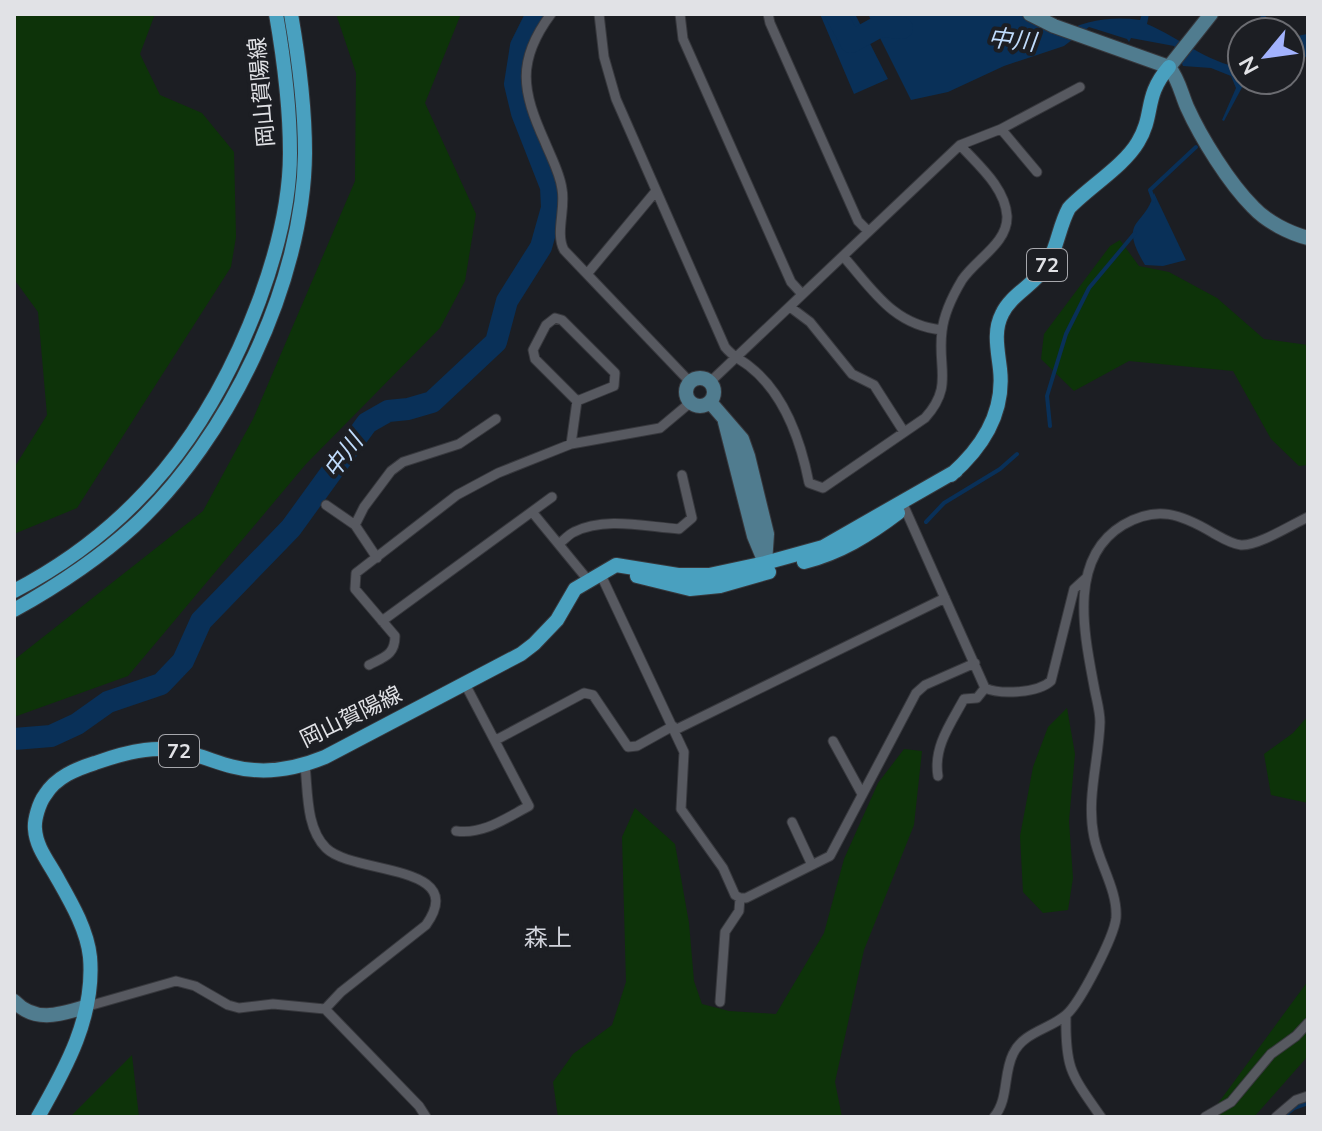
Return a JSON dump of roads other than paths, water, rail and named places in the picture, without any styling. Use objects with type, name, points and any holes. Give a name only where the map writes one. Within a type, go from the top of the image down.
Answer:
[{"type":"main road","name":"岡山賀陽線","points":[[14,591],[44,575],[92,542],[133,507],[182,449],[240,351],[272,265],[290,156],[287,77],[276,14]]},
{"type":"main road","name":"岡山賀陽線","points":[[14,610],[58,585],[135,525],[199,451],[226,411],[256,352],[288,269],[304,170],[302,75],[291,14]]},
{"type":"main road","name":"72","points":[[598,575],[616,565],[678,575],[709,575],[766,568],[823,547],[903,505],[956,471],[978,450],[991,427],[999,401],[1001,376],[997,340],[1002,312],[1047,265],[1069,208],[1138,143],[1145,128],[1152,91],[1172,64]]},
{"type":"main road","name":"岡山賀陽線","points":[[38,1117],[67,1066],[79,1035],[90,957],[82,928],[39,845],[35,827],[44,795],[72,771],[136,749],[165,748],[228,767],[254,770],[305,765],[465,684],[534,644],[557,620],[575,589],[598,575]]},
{"type":"street","points":[[551,14],[537,32],[528,53],[526,74],[530,109],[562,189],[559,241],[564,250],[690,382]]},
{"type":"street","points":[[599,14],[604,57],[616,99],[725,347],[735,359],[748,365],[778,401],[803,452],[809,483],[823,488],[925,418],[938,404],[943,382],[942,330],[950,302],[976,261],[997,243],[1007,221],[1006,204],[998,189],[960,145]]},
{"type":"street","points":[[680,14],[683,39],[791,282],[802,294]]},
{"type":"street","points":[[768,14],[858,221],[868,231]]},
{"type":"street","points":[[1030,14],[1065,30],[1172,64]]},
{"type":"street","points":[[1172,64],[1211,14]]},
{"type":"street","points":[[1172,64],[1188,108],[1254,209],[1295,235],[1308,238]]},
{"type":"street","points":[[710,382],[960,145],[1001,129],[1080,87]]},
{"type":"street","points":[[1001,129],[1037,172]]},
{"type":"street","points":[[587,274],[656,191]]},
{"type":"street","points":[[843,256],[894,313],[924,328],[942,330]]},
{"type":"street","points":[[790,307],[810,322],[852,374],[874,385],[904,432]]},
{"type":"street","points":[[555,318],[562,320],[615,373],[614,386],[577,401],[535,359],[535,342],[546,325],[555,318]]},
{"type":"street","points":[[703,378],[710,382],[714,395],[710,402],[703,406],[691,402],[686,392],[690,382],[703,378]]},
{"type":"street","points":[[571,444],[577,401]]},
{"type":"street","points":[[369,665],[389,655],[395,648],[395,636],[355,589],[356,573],[457,495],[498,473],[571,444],[660,428],[691,402]]},
{"type":"street","points":[[710,402],[742,439],[748,456],[767,534],[766,568]]},
{"type":"street","points":[[355,525],[364,507],[391,471],[403,462],[459,444],[496,419]]},
{"type":"street","points":[[559,544],[575,531],[594,526],[615,524],[679,529],[692,518],[682,475]]},
{"type":"street","points":[[382,621],[552,497]]},
{"type":"street","points":[[326,505],[355,525],[377,558]]},
{"type":"street","points":[[903,505],[985,688],[996,693],[1045,686],[1051,681],[1074,589],[1086,578]]},
{"type":"street","points":[[533,513],[559,544],[598,575],[684,752],[681,809],[723,868],[735,895],[740,898],[746,898],[830,856],[916,693],[925,685],[975,663]]},
{"type":"street","points":[[994,1117],[1004,1098],[1013,1054],[1038,1030],[1066,1015],[1082,996],[1116,918],[1114,901],[1094,837],[1091,807],[1100,718],[1085,619],[1086,578],[1092,558],[1105,538],[1145,514],[1181,516],[1226,541],[1242,545],[1308,517]]},
{"type":"street","points":[[496,740],[584,693],[593,695],[628,747],[637,746],[945,598]]},
{"type":"street","points":[[456,831],[470,833],[485,829],[529,806],[465,684]]},
{"type":"street","points":[[938,776],[936,766],[948,724],[964,699],[977,698],[985,688]]},
{"type":"street","points":[[833,741],[862,794]]},
{"type":"street","points":[[305,765],[311,819],[316,836],[327,849],[338,858],[389,869],[429,884],[438,898],[437,910],[426,925],[341,992],[325,1009]]},
{"type":"street","points":[[792,822],[812,865]]},
{"type":"street","points":[[720,1002],[725,932],[739,911],[740,898]]},
{"type":"street","points":[[14,1001],[25,1011],[52,1016],[176,981],[195,986],[239,1008],[273,1004],[325,1009],[419,1106],[426,1117]]},
{"type":"street","points":[[1066,1015],[1068,1063],[1073,1076],[1101,1117]]},
{"type":"street","points":[[1205,1117],[1231,1102],[1271,1054],[1308,1023]]},
{"type":"street","points":[[1276,1117],[1296,1100],[1308,1096]]},
{"type":"water","points":[[820,14],[855,14],[888,79],[854,94]]},
{"type":"water","points":[[868,14],[1018,14],[1059,35],[1088,23],[1108,19],[1140,20],[1142,14],[1149,14],[1147,24],[1226,64],[1226,74],[1211,68],[1183,66],[1174,46],[1131,38],[1129,42],[1089,27],[1064,46],[1004,66],[948,92],[911,100]]},
{"type":"water","points":[[1232,96],[1237,96],[1224,121]]},
{"type":"water","points":[[1154,193],[1186,260],[1163,266],[1145,265],[1137,250],[1133,231]]},
{"type":"waterway","name":"中川","points":[[14,739],[51,736],[77,724],[108,702],[161,684],[183,661],[201,621],[291,528],[367,423],[388,411],[432,402],[496,342],[507,301],[541,247],[552,208],[551,187],[522,113],[515,84],[521,46],[537,14]]},
{"type":"waterway","name":"中川","points":[[836,14],[851,42],[880,26],[902,28]]},
{"type":"waterway","points":[[1154,201],[1150,190],[1196,147]]},
{"type":"waterway","points":[[1050,426],[1047,396],[1066,334],[1089,288],[1135,233]]},
{"type":"waterway","points":[[926,522],[944,503],[1000,469],[1017,454]]},
{"type":"waterway","points":[[1283,1117],[1294,1108],[1308,1103]]},
{"type":"district","name":"森上","points":[[548,938]]}]
